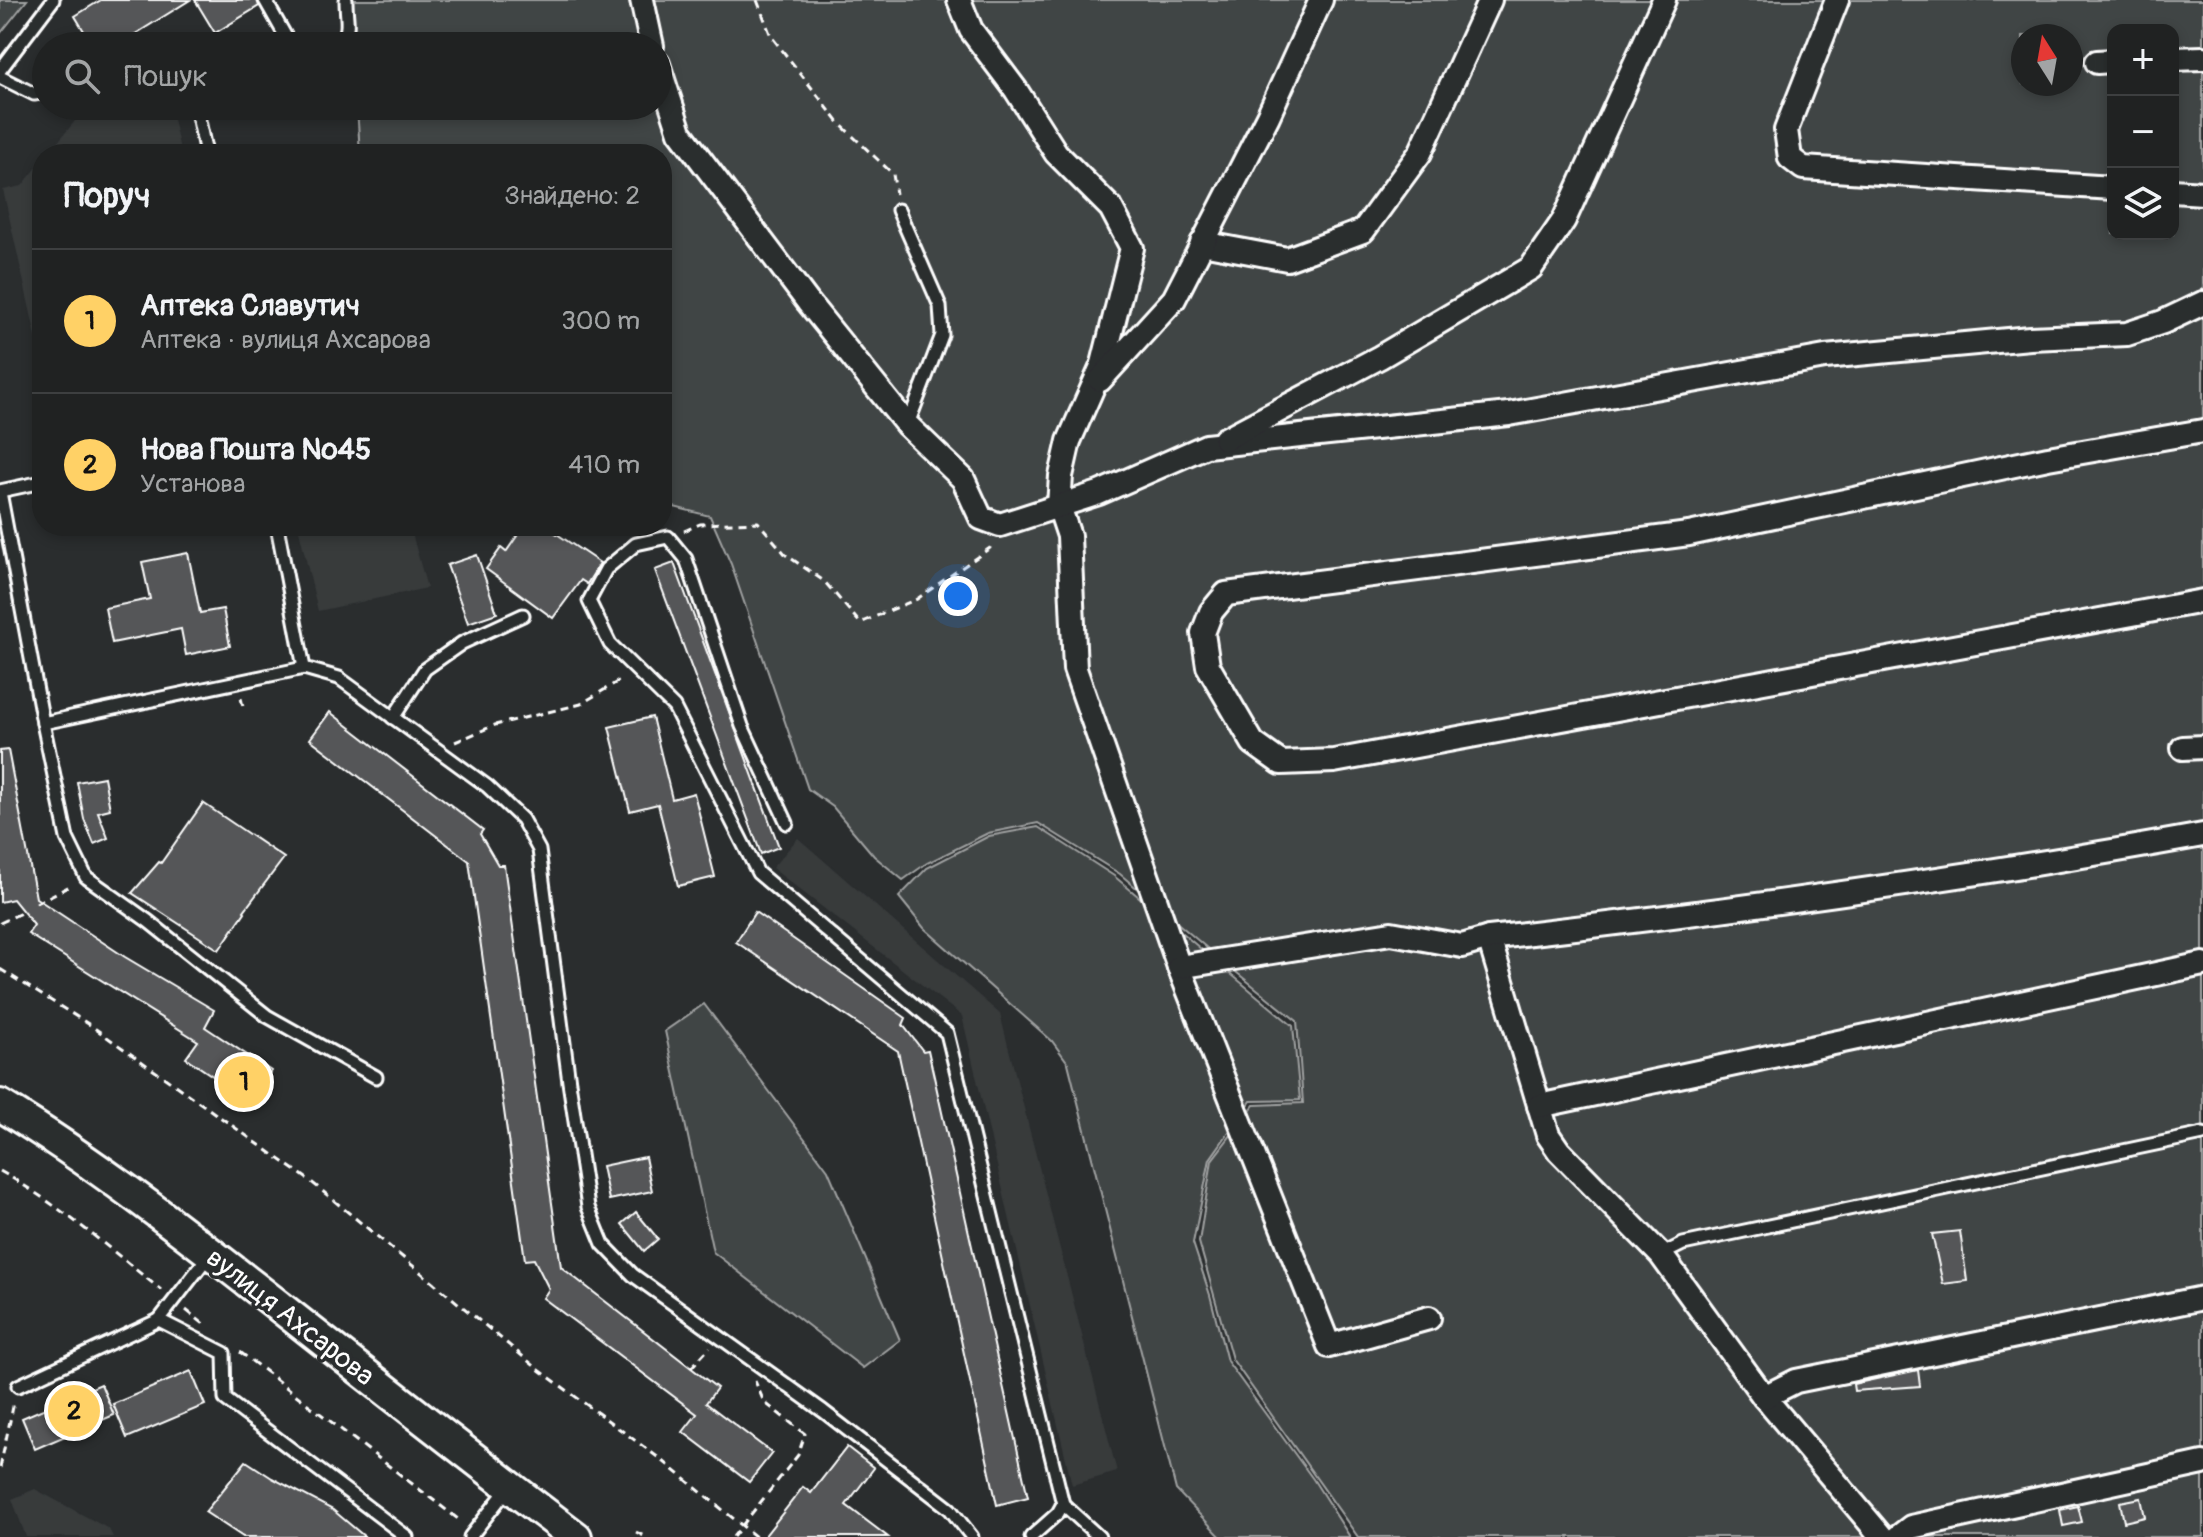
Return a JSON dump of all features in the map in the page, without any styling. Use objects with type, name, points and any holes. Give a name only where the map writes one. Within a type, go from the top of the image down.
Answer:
[{"type":"main road","name":"вулиця Ахсарова","points":[[0,1105],[104,1173],[211,1253],[576,1537]]},
{"type":"street","points":[[642,0],[649,32]]},
{"type":"street","points":[[959,0],[971,30],[1016,90],[1056,153],[1111,208],[1132,248],[1103,364],[1069,441],[1056,507],[1069,536],[1075,669],[1179,967],[1329,1346],[1429,1318]]},
{"type":"street","points":[[1092,390],[1174,299],[1268,116],[1321,0]]},
{"type":"street","points":[[1202,243],[1287,259],[1363,231],[1420,153],[1490,0]]},
{"type":"street","points":[[1215,444],[1380,357],[1531,268],[1564,220],[1664,0]]},
{"type":"street","points":[[1837,0],[1786,130],[1790,158],[1803,168],[2107,188]]},
{"type":"street","points":[[2179,59],[2203,58]]},
{"type":"street","points":[[672,107],[680,132],[808,302],[907,425],[963,479],[981,518],[1000,525],[1099,493],[1215,444],[1509,414],[1825,357],[2030,338],[2127,334],[2163,322],[2203,303]]},
{"type":"street","points":[[2179,191],[2203,193]]},
{"type":"street","points":[[2203,431],[2048,458],[1689,534],[1226,594],[1211,612],[1203,633],[1208,666],[1253,743],[1281,763],[1334,761],[2203,601]]},
{"type":"street","points":[[1179,967],[1391,933],[1462,946],[1489,938],[1669,917],[2067,860],[2203,835]]},
{"type":"street","points":[[1489,938],[1548,1135],[1559,1151],[1661,1255],[1764,1397],[1882,1537]]},
{"type":"street","points":[[1539,1106],[2203,964]]},
{"type":"street","points":[[1764,1397],[1796,1381],[2203,1298]]},
{"type":"street","points":[[1898,1537],[1911,1527],[2203,1463]]},
{"type":"lane","points":[[0,70],[53,0]]},
{"type":"lane","points":[[265,0],[283,32]]},
{"type":"lane","points":[[346,0],[347,32]]},
{"type":"lane","points":[[0,77],[32,93]]},
{"type":"lane","points":[[199,120],[204,144]]},
{"type":"lane","points":[[898,210],[940,306],[942,335],[907,425]]},
{"type":"lane","points":[[32,484],[0,491],[67,838],[86,877],[148,921],[267,1016],[376,1077]]},
{"type":"lane","points":[[279,536],[304,668]]},
{"type":"lane","points":[[787,823],[742,726],[686,559],[668,537],[636,544],[606,569],[589,601],[610,644],[674,707],[758,873],[947,1033],[1063,1504],[1099,1537]]},
{"type":"lane","points":[[393,718],[425,669],[462,643],[523,615]]},
{"type":"lane","points":[[43,723],[304,668],[339,678],[487,786],[522,819],[539,850],[588,1207],[603,1244],[633,1275],[823,1411],[950,1509],[972,1537]]},
{"type":"lane","points":[[1661,1255],[1683,1244],[2203,1134]]},
{"type":"lane","points":[[18,1386],[159,1320],[211,1253]]},
{"type":"lane","points":[[159,1320],[224,1353],[225,1399],[407,1537]]},
{"type":"lane","points":[[472,1534],[509,1486]]},
{"type":"lane","points":[[1031,1537],[1058,1513],[1063,1504]]},
{"type":"path","points":[[757,0],[771,36],[781,49],[840,124],[893,174],[898,210]]},
{"type":"path","points":[[672,535],[700,524],[758,522],[786,555],[824,581],[860,623],[917,599],[990,548],[1000,525]]},
{"type":"path","points":[[437,750],[495,725],[581,704],[637,670]]},
{"type":"path","points":[[36,903],[86,877]]},
{"type":"path","points":[[0,923],[23,912]]},
{"type":"path","points":[[0,969],[90,1025],[309,1180],[538,1369],[663,1461],[756,1537]]},
{"type":"path","points":[[0,1171],[85,1229],[207,1326]]},
{"type":"path","points":[[231,1345],[472,1534]]},
{"type":"path","points":[[691,1368],[712,1345]]},
{"type":"path","points":[[733,1537],[798,1455],[805,1434],[764,1402],[751,1373]]},
{"type":"path","points":[[0,1468],[18,1386]]},
{"type":"path","points":[[636,1532],[646,1537]]},
{"type":"shaded area","points":[[0,0],[27,0],[0,34]]},
{"type":"shaded area","points":[[351,0],[2203,0],[2203,1537],[1358,1537],[1232,1359],[1199,1242],[1212,1160],[1254,1105],[1303,1103],[1297,1021],[1120,874],[1038,823],[988,833],[927,863],[903,880],[874,856],[833,807],[808,789],[731,564],[710,516],[672,506],[672,144],[359,144],[358,120],[672,120],[672,32],[352,32]]},
{"type":"shaded area","points":[[76,120],[173,120],[179,144],[56,144]]},
{"type":"shaded area","points":[[32,174],[32,319],[3,190],[22,186]]},
{"type":"shaded area","points":[[300,536],[413,536],[427,588],[318,611]]},
{"type":"shaded area","points":[[1038,827],[1114,876],[1293,1026],[1300,1100],[1251,1101],[1210,1159],[1193,1243],[1227,1361],[1313,1479],[1350,1537],[1221,1537],[1176,1490],[1068,1063],[1052,1041],[924,928],[899,897],[927,868],[989,836]]},
{"type":"shaded area","points":[[798,838],[1000,1014],[1117,1472],[1072,1485],[962,1016],[772,868]]},
{"type":"shaded area","points":[[704,1004],[828,1170],[900,1340],[863,1368],[713,1252],[665,1031]]},
{"type":"shaded area","points":[[35,1489],[109,1529],[113,1537],[26,1537],[12,1499]]},
{"type":"building","points":[[101,0],[190,0],[139,32],[85,32],[75,16]]},
{"type":"building","points":[[195,0],[257,0],[259,6],[214,32]]},
{"type":"building","points":[[517,536],[560,536],[600,563],[587,584],[581,580],[553,618],[486,569],[501,548],[506,552]]},
{"type":"building","points":[[188,553],[200,613],[223,609],[230,646],[186,655],[181,629],[112,643],[105,608],[150,599],[142,562]]},
{"type":"building","points":[[477,555],[497,613],[468,623],[447,565]]},
{"type":"building","points":[[674,563],[779,847],[761,854],[655,570]]},
{"type":"building","points":[[330,712],[483,830],[480,834],[498,865],[504,865],[561,1267],[717,1388],[706,1403],[772,1453],[749,1482],[683,1432],[697,1414],[543,1298],[549,1289],[534,1259],[525,1260],[469,861],[310,739]]},
{"type":"building","points":[[652,717],[672,799],[694,793],[715,877],[678,886],[658,804],[630,811],[609,727]]},
{"type":"building","points":[[8,750],[36,898],[125,957],[214,1010],[205,1027],[271,1071],[250,1101],[186,1058],[198,1041],[28,934],[34,925],[13,899],[0,902],[0,751]]},
{"type":"building","points":[[104,777],[110,809],[98,812],[108,838],[94,844],[84,819],[77,782]]},
{"type":"building","points":[[203,803],[284,858],[219,950],[132,893],[161,863]]},
{"type":"building","points":[[755,912],[906,1018],[903,1025],[923,1051],[928,1050],[1028,1497],[997,1505],[898,1051],[736,942]]},
{"type":"building","points":[[645,1157],[652,1191],[609,1200],[602,1166]]},
{"type":"building","points":[[636,1212],[658,1239],[644,1251],[622,1224]]},
{"type":"building","points":[[1960,1231],[1967,1281],[1943,1284],[1932,1234]]},
{"type":"building","points":[[1918,1370],[1920,1386],[1854,1391],[1853,1384]]},
{"type":"building","points":[[191,1371],[205,1405],[127,1438],[113,1404]]},
{"type":"building","points":[[101,1384],[114,1415],[35,1449],[22,1418]]},
{"type":"building","points":[[847,1447],[874,1468],[846,1505],[888,1537],[764,1537],[803,1487],[811,1493]]},
{"type":"building","points":[[246,1461],[333,1510],[365,1537],[243,1537],[205,1512]]},
{"type":"building","points":[[2141,1498],[2145,1517],[2124,1522],[2120,1502]]},
{"type":"building","points":[[2078,1506],[2082,1522],[2063,1526],[2060,1510]]},
{"type":"place","name":"Аптека Славутич","points":[[244,1082]]},
{"type":"place","name":"Нова Пошта №45","points":[[74,1411]]}]
